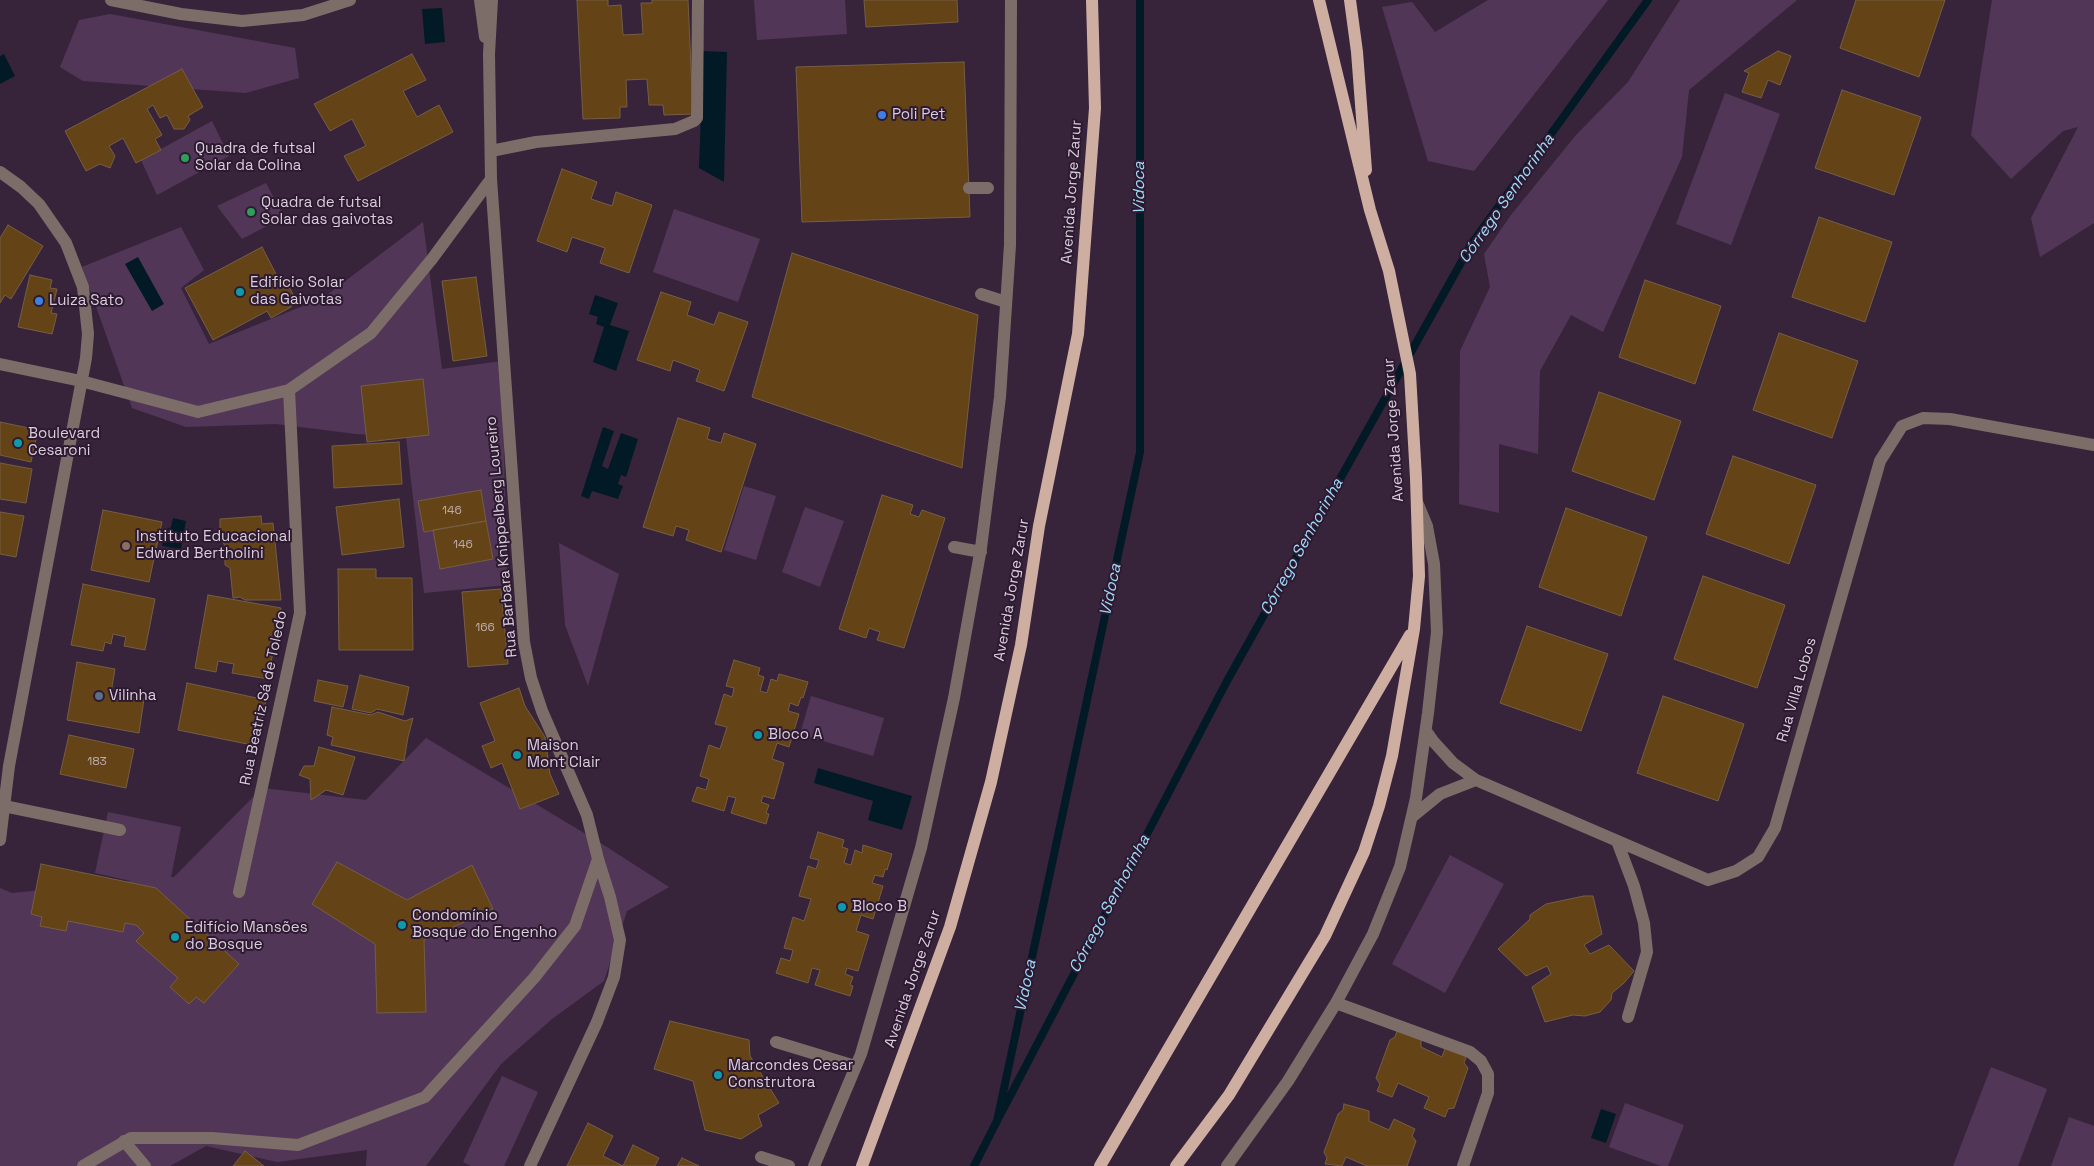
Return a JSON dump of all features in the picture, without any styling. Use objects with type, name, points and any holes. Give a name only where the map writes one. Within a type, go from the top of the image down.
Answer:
[{"type":"main road","name":"Avenida Jorge Zarur","points":[[862,1166],[950,927],[991,782],[1021,645],[1039,526],[1078,334],[1095,108],[1092,0]]},
{"type":"main road","name":"Avenida Jorge Zarur","points":[[1176,1166],[1229,1094],[1325,936],[1364,852],[1379,806],[1392,756],[1414,629],[1419,576],[1410,374],[1389,272],[1370,210],[1319,0]]},
{"type":"main road","points":[[1350,0],[1357,52],[1370,210]]},
{"type":"main road","name":"Avenida Jorge Zarur","points":[[1100,1166],[1414,629]]},
{"type":"street","points":[[111,0],[189,16],[242,21],[303,15],[350,0]]},
{"type":"street","name":"Rua Barbara Knippelberg Loureiro","points":[[480,0],[483,29],[489,54]]},
{"type":"street","name":"Rua Barbara Knippelberg Loureiro","points":[[492,0],[489,54],[491,179],[524,642],[531,678],[542,711],[587,815],[610,896],[620,940],[614,977],[597,1022],[530,1166]]},
{"type":"street","points":[[491,151],[536,142],[675,129],[694,121],[697,118],[698,0]]},
{"type":"street","name":"Avenida Jorge Zarur","points":[[814,1166],[863,1045],[921,848],[954,698],[981,552],[1000,397],[1010,245],[1012,0]]},
{"type":"street","points":[[0,172],[21,187],[39,204],[62,236],[76,265],[83,287],[88,334],[81,381],[5,766],[4,806],[0,840]]},
{"type":"street","points":[[0,364],[81,381],[198,412],[288,390],[371,333],[432,259],[491,179]]},
{"type":"street","points":[[969,188],[988,188]]},
{"type":"street","points":[[981,294],[1006,302]]},
{"type":"street","name":"Rua Beatriz Sá de Toledo","points":[[240,892],[300,613],[288,390]]},
{"type":"street","name":"Rua Villa Lobos","points":[[1426,731],[1432,741],[1453,763],[1476,780],[1708,880],[1736,871],[1758,857],[1775,828],[1880,461],[1902,426],[1923,418],[1950,419],[2094,445]]},
{"type":"street","points":[[1227,1166],[1288,1081],[1336,1003],[1369,943],[1387,904],[1400,867],[1413,816],[1426,731],[1437,632],[1436,594],[1427,526],[1416,499]]},
{"type":"street","points":[[954,547],[981,552]]},
{"type":"street","points":[[1413,816],[1440,794],[1453,787],[1476,780]]},
{"type":"street","points":[[4,806],[120,830]]},
{"type":"street","points":[[1617,841],[1634,886],[1644,923],[1647,952],[1628,1016]]},
{"type":"street","points":[[83,1166],[131,1138],[212,1138],[298,1145],[425,1097],[534,978],[575,926],[598,859]]},
{"type":"street","points":[[1336,1003],[1470,1052],[1481,1061],[1488,1074],[1488,1093],[1463,1166]]},
{"type":"street","points":[[776,1042],[855,1066]]},
{"type":"street","points":[[124,1142],[145,1166]]},
{"type":"street","points":[[761,1157],[789,1166]]},
{"type":"shaded area","points":[[754,0],[845,0],[847,34],[757,40]]},
{"type":"shaded area","points":[[1488,0],[1608,0],[1474,171],[1428,161],[1382,7],[1412,2],[1435,32]]},
{"type":"shaded area","points":[[1680,0],[1797,0],[1689,90],[1682,157],[1603,332],[1571,315],[1540,371],[1538,454],[1499,444],[1499,513],[1459,504],[1460,351],[1490,287],[1484,254],[1511,215],[1576,135],[1628,82]]},
{"type":"shaded area","points":[[1992,0],[2094,0],[2094,223],[2040,257],[2031,218],[2078,127],[2063,131],[2011,179],[1971,135]]},
{"type":"shaded area","points":[[110,14],[295,48],[299,78],[246,93],[83,81],[60,67],[79,20]]},
{"type":"shaded area","points":[[1725,93],[1780,114],[1731,245],[1676,224]]},
{"type":"shaded area","name":"Quadra de futsal Solar da Colina","points":[[212,121],[229,156],[157,195],[141,160]]},
{"type":"shaded area","name":"Quadra de futsal Solar das gaivotas","points":[[266,183],[284,217],[242,239],[217,206]]},
{"type":"shaded area","points":[[674,209],[760,239],[738,302],[653,272]]},
{"type":"shaded area","points":[[423,222],[442,369],[502,361],[507,585],[424,593],[406,437],[356,434],[276,424],[186,427],[132,408],[82,267],[181,227],[204,270],[181,288],[209,344],[323,298]]},
{"type":"shaded area","points":[[744,486],[776,496],[756,560],[724,550]]},
{"type":"shaded area","points":[[805,507],[844,521],[820,587],[782,572]]},
{"type":"shaded area","points":[[559,543],[619,574],[588,686],[565,625]]},
{"type":"shaded area","points":[[811,696],[884,718],[873,756],[800,734]]},
{"type":"shaded area","points":[[426,738],[599,842],[669,887],[627,911],[604,981],[552,1019],[501,1064],[426,1166],[366,1166],[367,1150],[277,1162],[206,1146],[170,1166],[0,1166],[0,888],[12,893],[131,881],[95,873],[108,812],[181,827],[171,877],[174,877],[262,788],[366,800]]},
{"type":"shaded area","points":[[1450,855],[1504,884],[1445,993],[1392,964]]},
{"type":"shaded area","points":[[1991,1067],[2047,1089],[2018,1166],[1953,1166]]},
{"type":"shaded area","points":[[502,1076],[538,1092],[504,1166],[471,1166],[463,1162]]},
{"type":"shaded area","points":[[1625,1103],[1684,1125],[1668,1166],[1661,1166],[1609,1147]]},
{"type":"shaded area","points":[[2069,1117],[2094,1126],[2094,1166],[2051,1166]]},
{"type":"water","points":[[442,8],[445,42],[425,44],[422,9]]},
{"type":"water","points":[[703,51],[727,52],[724,182],[699,168]]},
{"type":"water","points":[[4,54],[15,76],[0,84],[0,56]]},
{"type":"water","points":[[138,257],[164,304],[152,311],[125,264]]},
{"type":"water","points":[[595,295],[618,303],[610,325],[629,331],[616,371],[593,362],[604,327],[596,324],[598,317],[589,314]]},
{"type":"water","points":[[603,427],[614,431],[602,466],[608,469],[621,433],[638,439],[626,477],[621,475],[618,484],[623,486],[618,499],[592,491],[589,499],[581,496]]},
{"type":"water","points":[[173,518],[186,521],[181,549],[162,546],[165,530],[171,527]]},
{"type":"water","points":[[818,768],[912,796],[902,830],[868,820],[873,801],[814,783]]},
{"type":"water","points":[[1601,1109],[1616,1114],[1606,1143],[1591,1138]]},
{"type":"building","points":[[577,0],[608,0],[608,6],[621,5],[623,35],[643,34],[641,3],[652,3],[652,0],[688,0],[693,114],[664,115],[663,105],[649,105],[647,79],[626,80],[627,107],[620,107],[620,118],[583,119]]},
{"type":"building","points":[[864,0],[957,0],[958,22],[866,27]]},
{"type":"building","points":[[1856,0],[1945,0],[1919,77],[1840,48]]},
{"type":"building","points":[[1778,51],[1791,56],[1780,85],[1768,80],[1761,98],[1742,92],[1749,73],[1744,71]]},
{"type":"building","points":[[412,54],[426,80],[403,91],[417,117],[439,105],[453,132],[358,181],[344,156],[366,146],[352,119],[330,131],[314,104]]},
{"type":"building","name":"Poli Pet","points":[[964,62],[970,217],[802,222],[796,67]]},
{"type":"building","points":[[182,69],[203,107],[188,116],[190,120],[184,129],[174,129],[167,115],[160,118],[153,105],[147,109],[162,135],[155,139],[161,150],[136,163],[123,138],[109,146],[115,156],[110,168],[100,164],[86,171],[65,131]]},
{"type":"building","points":[[1842,90],[1921,117],[1894,195],[1815,168]]},
{"type":"building","points":[[562,169],[597,182],[591,199],[612,206],[616,192],[652,205],[629,273],[600,263],[605,248],[572,237],[567,252],[537,241]]},
{"type":"building","points":[[1819,217],[1892,242],[1865,322],[1792,297]]},
{"type":"building","points":[[8,225],[43,246],[11,299],[5,295],[0,303],[0,238]]},
{"type":"building","name":"Edifício Solar das Gaivotas","points":[[262,247],[278,278],[283,276],[294,296],[291,307],[271,318],[267,311],[213,340],[185,288]]},
{"type":"building","points":[[792,253],[978,315],[962,468],[752,397]]},
{"type":"building","name":"Luiza Sato","points":[[30,275],[52,280],[50,288],[57,289],[51,313],[57,314],[52,334],[18,327]]},
{"type":"building","points":[[476,277],[487,356],[453,361],[442,281]]},
{"type":"building","points":[[1645,280],[1721,306],[1695,384],[1619,357]]},
{"type":"building","points":[[661,292],[691,302],[687,315],[714,325],[719,312],[748,322],[724,391],[696,381],[700,370],[673,360],[670,371],[637,360]]},
{"type":"building","points":[[1779,333],[1858,361],[1832,438],[1753,410]]},
{"type":"building","points":[[423,379],[429,435],[367,442],[361,386]]},
{"type":"building","points":[[1599,392],[1681,421],[1654,500],[1572,471]]},
{"type":"building","points":[[678,418],[710,428],[707,439],[721,443],[724,433],[756,444],[721,552],[686,540],[689,530],[676,526],[673,536],[643,527]]},
{"type":"building","name":"Boulevard Cesaroni","points":[[0,422],[38,430],[31,462],[0,455]]},
{"type":"building","points":[[399,442],[402,484],[334,488],[332,446]]},
{"type":"building","points":[[1733,456],[1816,485],[1789,564],[1706,534]]},
{"type":"building","points":[[0,463],[32,469],[26,503],[0,499]]},
{"type":"building","points":[[481,490],[486,521],[424,532],[418,501]]},
{"type":"building","points":[[882,495],[913,505],[910,514],[919,517],[922,510],[945,518],[904,648],[877,640],[880,632],[869,628],[866,638],[839,629]]},
{"type":"building","points":[[399,499],[404,547],[342,555],[336,507]]},
{"type":"building","points":[[1566,508],[1647,537],[1621,616],[1539,587]]},
{"type":"building","name":"Instituto Educacional Edward Bertholini","points":[[103,510],[162,522],[149,582],[91,570]]},
{"type":"building","points":[[0,512],[24,516],[16,557],[0,554]]},
{"type":"building","points":[[261,516],[262,524],[273,523],[281,600],[233,598],[230,568],[225,565],[225,555],[229,553],[220,537],[220,519]]},
{"type":"building","points":[[486,521],[493,559],[440,569],[433,530]]},
{"type":"building","points":[[338,569],[376,569],[376,578],[412,578],[413,650],[339,650]]},
{"type":"building","points":[[1703,576],[1785,605],[1757,688],[1674,659]]},
{"type":"building","points":[[83,584],[155,599],[145,650],[124,646],[126,637],[113,634],[111,644],[105,642],[103,651],[71,645]]},
{"type":"building","points":[[501,589],[508,664],[468,667],[462,592]]},
{"type":"building","points":[[208,595],[281,608],[268,679],[232,673],[234,664],[218,661],[216,672],[195,668]]},
{"type":"building","points":[[1527,626],[1608,654],[1581,731],[1500,703]]},
{"type":"building","name":"Bloco A","points":[[734,660],[760,668],[758,675],[764,677],[760,691],[767,693],[771,679],[777,681],[779,674],[808,682],[803,698],[801,697],[798,706],[790,703],[788,711],[799,714],[789,747],[777,743],[772,759],[784,763],[774,799],[763,796],[761,802],[769,805],[766,813],[769,814],[766,824],[731,813],[736,798],[728,796],[724,811],[692,801],[697,787],[706,790],[709,779],[700,776],[709,745],[720,749],[727,727],[715,724],[724,694],[732,697],[734,688],[726,686]]},
{"type":"building","name":"Vilinha","points":[[77,662],[115,669],[111,693],[144,699],[139,733],[67,720]]},
{"type":"building","points":[[360,675],[409,687],[403,715],[377,709],[371,713],[352,709]]},
{"type":"building","points":[[318,680],[348,686],[343,707],[314,701]]},
{"type":"building","points":[[187,683],[266,700],[257,746],[178,730]]},
{"type":"building","name":"Maison Mont Clair","points":[[519,688],[525,706],[545,737],[550,774],[559,794],[520,809],[502,763],[491,768],[482,746],[495,741],[480,703]]},
{"type":"building","points":[[1663,696],[1744,724],[1718,801],[1637,773]]},
{"type":"building","points":[[332,707],[371,715],[378,712],[405,721],[413,718],[404,761],[331,745],[333,737],[327,735]]},
{"type":"building","points":[[69,735],[134,749],[126,788],[60,774]]},
{"type":"building","points":[[319,747],[355,757],[343,795],[326,790],[311,800],[310,779],[299,775],[304,766],[314,766]]},
{"type":"building","name":"Bloco B","points":[[818,832],[844,840],[842,847],[848,849],[844,863],[851,865],[855,850],[862,853],[863,845],[892,854],[883,877],[875,875],[872,883],[883,886],[873,919],[861,915],[856,931],[869,935],[858,971],[847,968],[845,974],[853,977],[850,985],[853,986],[850,996],[815,985],[820,970],[812,968],[808,983],[776,973],[781,958],[790,961],[793,950],[784,948],[793,917],[804,921],[811,899],[799,896],[808,866],[816,869],[819,860],[810,858]]},
{"type":"building","name":"Condomínio Bosque do Engenho","points":[[337,862],[407,900],[472,865],[493,909],[424,940],[426,1012],[377,1013],[375,944],[312,904]]},
{"type":"building","name":"Edifício Mansões do Bosque","points":[[41,864],[156,888],[239,964],[204,1003],[196,997],[189,1004],[170,987],[178,978],[136,941],[144,933],[136,925],[125,923],[123,932],[68,921],[66,931],[40,926],[42,917],[31,914]]},
{"type":"building","points":[[1584,896],[1593,896],[1602,934],[1584,945],[1590,954],[1609,945],[1634,971],[1612,993],[1611,1000],[1600,1012],[1585,1016],[1573,1015],[1545,1022],[1532,987],[1551,974],[1547,966],[1526,976],[1498,949],[1530,919],[1530,915],[1546,904]]},
{"type":"building","name":"Marcondes Cesar Construtora","points":[[670,1021],[749,1040],[750,1056],[779,1103],[758,1115],[762,1126],[741,1139],[705,1130],[693,1081],[654,1069]]},
{"type":"building","points":[[1397,1031],[1421,1038],[1421,1047],[1442,1057],[1446,1046],[1467,1055],[1464,1063],[1468,1068],[1454,1108],[1448,1109],[1445,1117],[1424,1108],[1429,1097],[1398,1083],[1392,1097],[1377,1091],[1380,1084],[1376,1078],[1390,1040],[1395,1037]]},
{"type":"building","points":[[1344,1104],[1369,1111],[1369,1121],[1389,1130],[1394,1119],[1415,1129],[1412,1136],[1416,1141],[1407,1166],[1367,1166],[1346,1157],[1342,1166],[1325,1164],[1327,1158],[1324,1152],[1338,1114],[1343,1110]]},
{"type":"building","points":[[588,1123],[613,1136],[603,1156],[623,1166],[567,1166]]},
{"type":"building","points":[[633,1145],[659,1158],[655,1166],[623,1166]]},
{"type":"building","points":[[245,1151],[264,1166],[233,1166]]},
{"type":"building","points":[[682,1158],[699,1166],[677,1166]]},
{"type":"waterway","name":"Vidoca","points":[[974,1166],[997,1121],[1140,452],[1140,0]]},
{"type":"waterway","name":"Córrego Senhorinha","points":[[997,1121],[1227,681],[1472,243],[1648,0]]},
{"type":"place","name":"Poli Pet","points":[[882,115]]},
{"type":"place","name":"Quadra de futsal Solar da Colina","points":[[185,158]]},
{"type":"place","name":"Quadra de futsal Solar das gaivotas","points":[[251,212]]},
{"type":"place","name":"Edifício Solar das Gaivotas","points":[[240,292]]},
{"type":"place","name":"Luiza Sato","points":[[39,301]]},
{"type":"place","name":"Boulevard Cesaroni","points":[[18,443]]},
{"type":"place","name":"Instituto Educacional Edward Bertholini","points":[[126,546]]},
{"type":"place","name":"Vilinha","points":[[99,696]]},
{"type":"place","name":"Bloco A","points":[[758,735]]},
{"type":"place","name":"Maison Mont Clair","points":[[517,755]]},
{"type":"place","name":"Bloco B","points":[[842,907]]},
{"type":"place","name":"Condomínio Bosque do Engenho","points":[[402,925]]},
{"type":"place","name":"Edifício Mansões do Bosque","points":[[175,937]]},
{"type":"place","name":"Marcondes Cesar Construtora","points":[[718,1075]]}]
